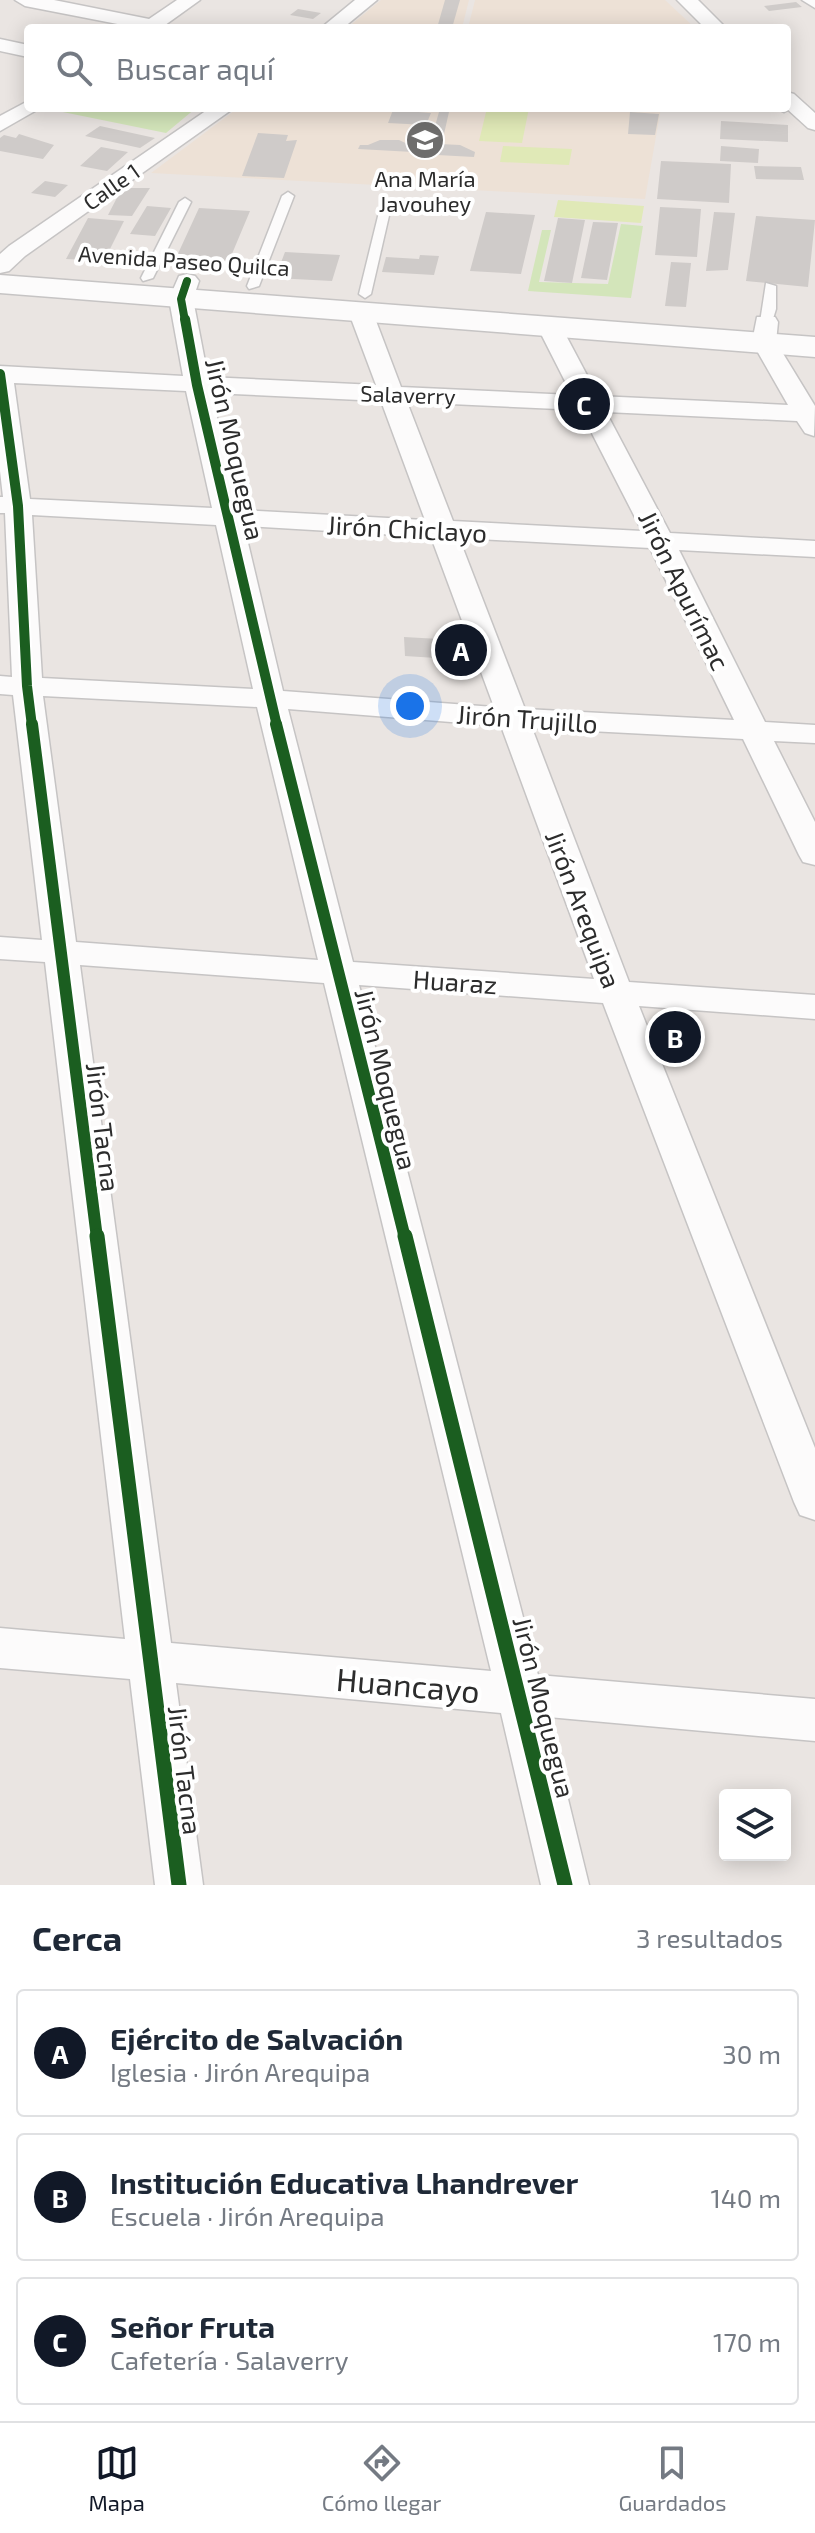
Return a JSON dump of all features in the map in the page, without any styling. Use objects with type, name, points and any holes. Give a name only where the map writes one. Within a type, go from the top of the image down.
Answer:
[{"type":"main road","name":"Avenida Paseo Quilca","points":[[5,258],[147,278],[184,290],[253,286],[550,328],[765,332],[815,326]]},
{"type":"main road","name":"Avenida Paseo Quilca","points":[[0,284],[184,290],[765,332],[815,347]]},
{"type":"street","points":[[25,0],[136,24]]},
{"type":"street","points":[[154,24],[190,0]]},
{"type":"street","points":[[336,24],[367,0]]},
{"type":"street","points":[[687,0],[712,24]]},
{"type":"street","points":[[0,45],[24,50]]},
{"type":"street","points":[[793,106],[815,124]]},
{"type":"street","points":[[0,125],[24,110]]},
{"type":"street","name":"Calle 1","points":[[5,258],[218,112]]},
{"type":"street","name":"Jirón Moquegua","points":[[184,290],[197,385],[270,699],[520,1694],[565,1885]]},
{"type":"street","name":"Jirón Arequipa","points":[[363,303],[390,393],[440,528],[616,993],[815,1502]]},
{"type":"street","name":"Jirón Apurímac","points":[[550,328],[661,542],[815,855]]},
{"type":"street","points":[[765,332],[812,419]]},
{"type":"street","name":"Salaverry","points":[[0,375],[589,402],[812,419]]},
{"type":"street","name":"Jirón Tacna","points":[[0,375],[9,506],[13,686],[59,951],[179,1885]]},
{"type":"street","name":"Jirón Chiclayo","points":[[9,506],[815,549]]},
{"type":"street","name":"Jirón Trujillo","points":[[13,686],[815,734]]},
{"type":"street","name":"Huaraz","points":[[0,948],[815,1007]]},
{"type":"street","name":"Huancayo","points":[[0,1648],[815,1720]]},
{"type":"lane","points":[[253,286],[288,196]]},
{"type":"lane","points":[[147,278],[185,202]]},
{"type":"lane","points":[[363,303],[385,207]]},
{"type":"lane","points":[[765,332],[770,309],[770,286]]},
{"type":"shaded area","points":[[381,0],[469,0],[463,24],[352,24]]},
{"type":"shaded area","points":[[475,0],[665,0],[691,24],[469,24]]},
{"type":"shaded area","name":"Ana María Javouhey","points":[[233,112],[660,112],[645,199],[151,173]]},
{"type":"green space","points":[[63,112],[191,112],[166,133]]},
{"type":"green space","points":[[486,112],[528,112],[522,143],[479,141]]},
{"type":"green space","points":[[503,146],[572,149],[569,165],[500,162]]},
{"type":"green space","points":[[558,200],[644,206],[641,223],[554,217]]},
{"type":"green space","points":[[621,224],[643,226],[631,298],[528,291],[542,230],[551,230],[539,282],[608,284]]},
{"type":"building","points":[[445,0],[460,0],[453,24],[438,24]]},
{"type":"building","points":[[796,2],[802,7],[769,11],[764,6]]},
{"type":"building","points":[[298,9],[321,13],[313,19],[290,15]]},
{"type":"building","points":[[392,112],[431,113],[426,125],[388,123]]},
{"type":"building","points":[[439,112],[449,112],[444,134],[433,133]]},
{"type":"building","points":[[630,112],[659,114],[655,135],[628,134]]},
{"type":"building","points":[[721,121],[788,125],[788,142],[720,139]]},
{"type":"building","points":[[100,126],[155,138],[140,148],[85,136]]},
{"type":"building","points":[[258,133],[288,135],[286,141],[297,140],[284,178],[242,176]]},
{"type":"building","points":[[19,134],[54,145],[43,159],[0,151],[0,138],[4,135],[16,138]]},
{"type":"building","points":[[380,140],[399,140],[414,147],[413,152],[358,149],[360,145]]},
{"type":"building","points":[[440,144],[460,145],[475,152],[474,157],[419,154],[421,149],[429,150]]},
{"type":"building","points":[[721,146],[759,149],[758,163],[720,161]]},
{"type":"building","points":[[101,147],[128,152],[107,171],[80,166]]},
{"type":"building","points":[[661,161],[731,164],[729,203],[657,199]]},
{"type":"building","points":[[754,166],[801,167],[804,180],[756,179]]},
{"type":"building","points":[[45,181],[68,185],[55,197],[31,193]]},
{"type":"building","points":[[122,188],[150,188],[132,216],[108,215]]},
{"type":"building","points":[[147,206],[171,208],[155,236],[130,234]]},
{"type":"building","points":[[660,207],[701,209],[697,257],[655,255]]},
{"type":"building","points":[[199,208],[250,211],[229,261],[176,258]]},
{"type":"building","points":[[486,212],[535,215],[521,274],[470,271]]},
{"type":"building","points":[[714,212],[735,213],[728,270],[706,271]]},
{"type":"building","points":[[756,216],[815,220],[808,287],[746,281]]},
{"type":"building","points":[[88,218],[124,221],[104,261],[66,259]]},
{"type":"building","points":[[558,218],[585,220],[572,283],[544,281]]},
{"type":"building","points":[[593,222],[618,223],[607,280],[581,278]]},
{"type":"building","points":[[285,252],[340,255],[332,281],[275,278]]},
{"type":"building","points":[[420,255],[439,256],[434,275],[382,272],[386,257],[419,259]]},
{"type":"building","points":[[671,262],[691,263],[686,307],[665,306]]},
{"type":"building","points":[[404,637],[475,641],[483,661],[405,656]]},
{"type":"cycle path","points":[[187,281],[181,299],[197,385],[270,699],[520,1694],[565,1885]]},
{"type":"cycle path","points":[[0,374],[18,506],[27,686],[179,1885]]},
{"type":"place","name":"Ana María Javouhey","points":[[425,140]]},
{"type":"place","name":"Señor Fruta","points":[[584,404]]},
{"type":"place","name":"Ejército de Salvación","points":[[461,650]]},
{"type":"place","name":"Institución Educativa Lhandrever","points":[[675,1037]]}]
